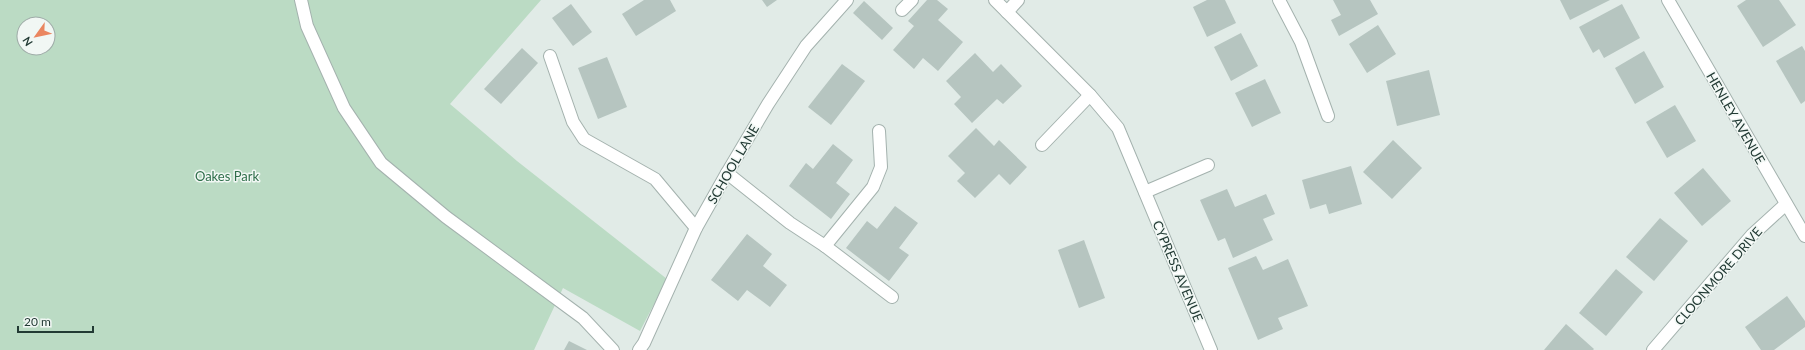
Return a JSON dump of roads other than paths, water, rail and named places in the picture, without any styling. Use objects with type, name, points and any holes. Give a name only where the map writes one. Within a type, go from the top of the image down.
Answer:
[{"type":"street","points":[[301,0],[307,26],[344,108],[381,163],[446,217],[583,318],[613,350]]},
{"type":"street","name":"SCHOOL LANE","points":[[645,348],[696,228],[727,173],[768,104],[806,46],[847,0]]},
{"type":"street","points":[[902,10],[912,0]]},
{"type":"street","name":"CYPRESS AVENUE","points":[[995,0],[1090,95],[1118,128],[1211,350]]},
{"type":"street","points":[[1007,12],[1018,0]]},
{"type":"street","points":[[1279,0],[1301,42],[1328,116]]},
{"type":"street","name":"HENLEY AVENUE","points":[[1668,0],[1805,236]]},
{"type":"street","points":[[550,56],[573,122],[584,139],[655,179],[696,228]]},
{"type":"street","points":[[1042,144],[1090,95]]},
{"type":"street","points":[[826,246],[873,187],[881,166],[879,131]]},
{"type":"street","points":[[1145,192],[1208,165]]},
{"type":"street","points":[[727,173],[790,223],[826,246],[892,297]]},
{"type":"street","name":"CLOONMORE DRIVE","points":[[1653,350],[1752,235],[1786,204]]},
{"type":"park label","name":"Oakes Park","points":[[227,176]]}]
